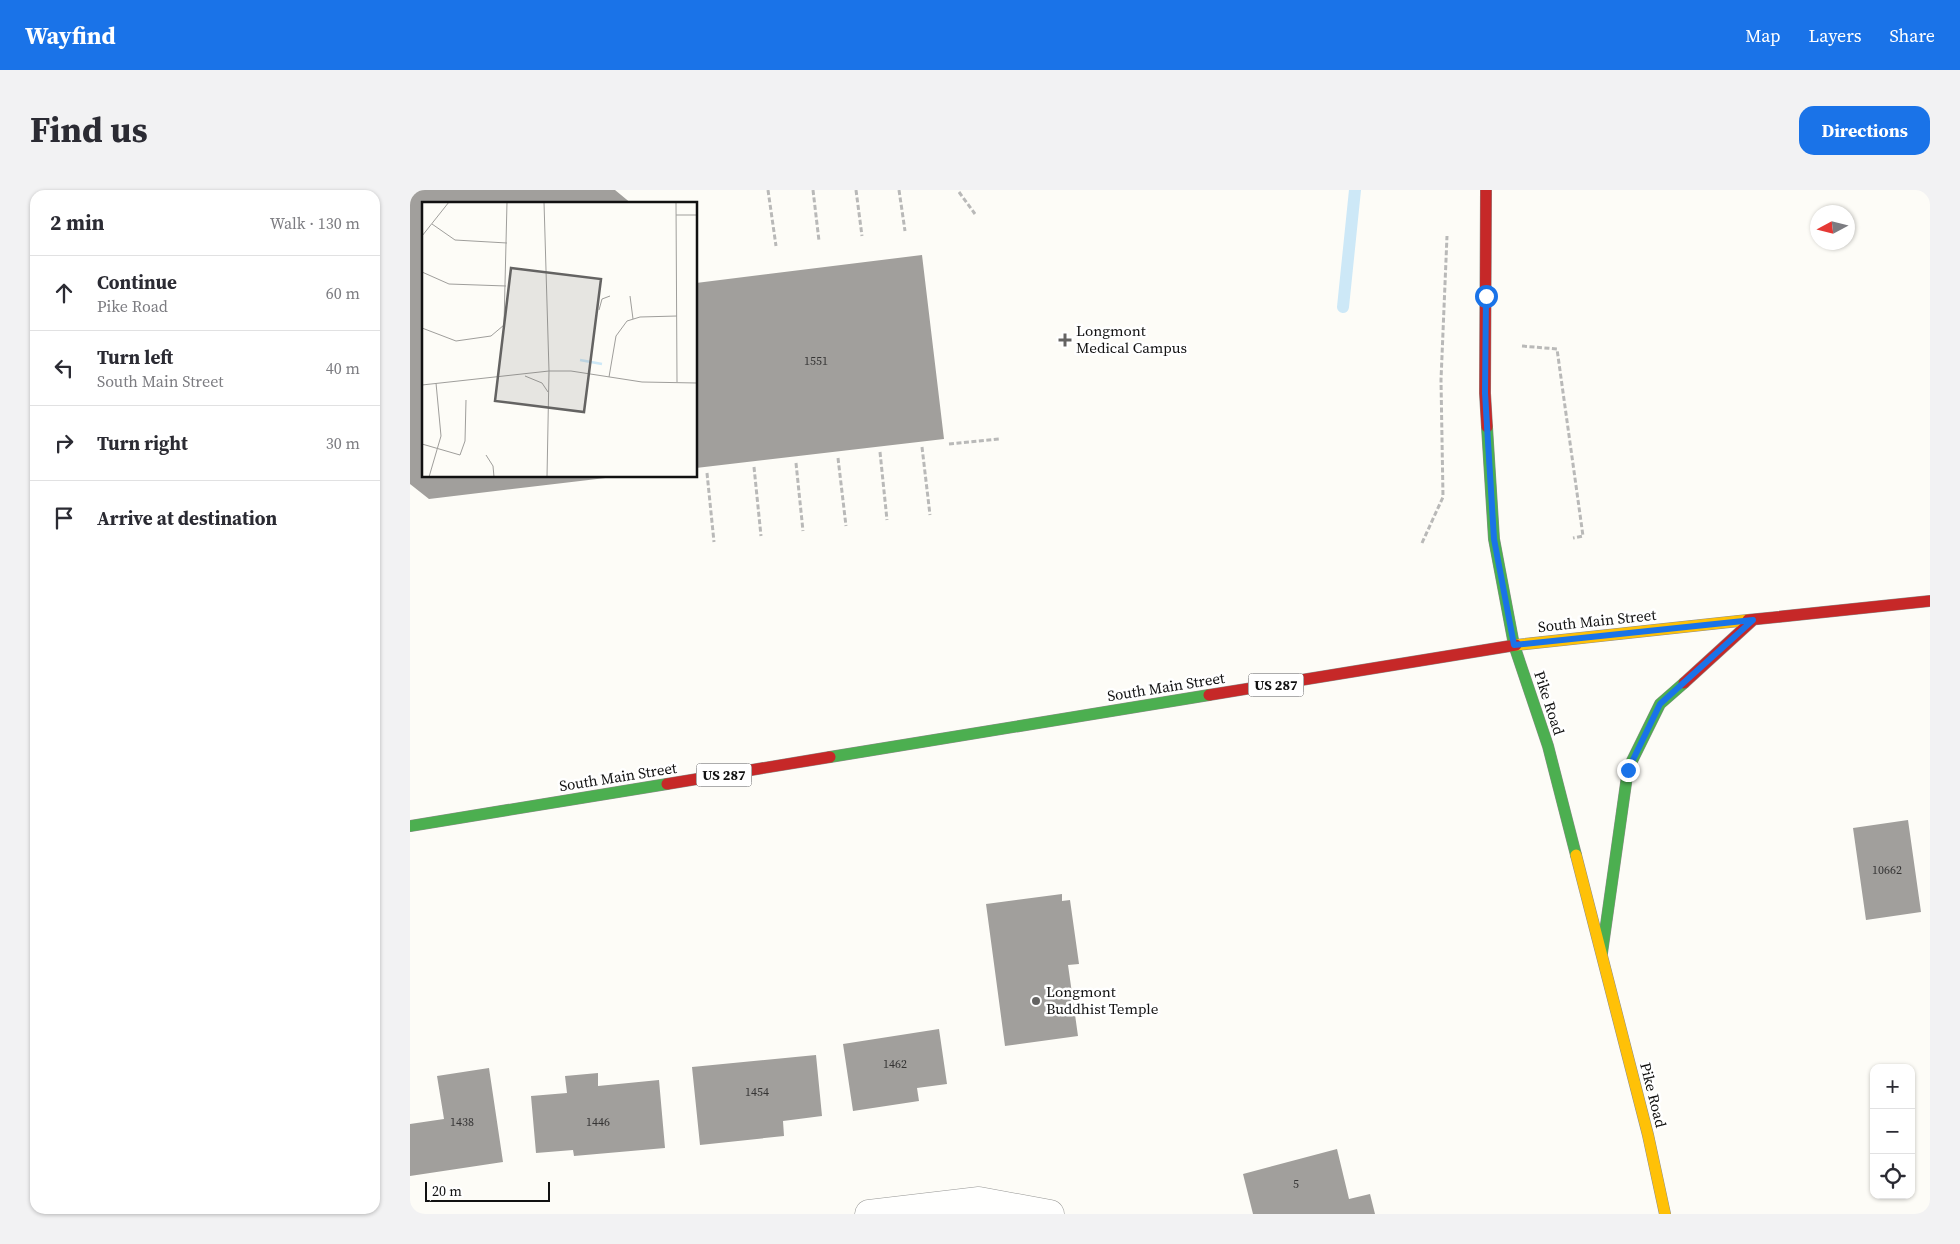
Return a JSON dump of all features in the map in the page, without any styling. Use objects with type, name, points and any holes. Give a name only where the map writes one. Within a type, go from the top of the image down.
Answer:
[{"type":"main road","name":"Pike Road","points":[[1486,190],[1485,393],[1494,539],[1514,645],[1548,746],[1648,1135],[1665,1214]]},
{"type":"main road","name":"South Main Street","points":[[410,826],[1514,645],[1930,601]]},
{"type":"main road","points":[[1602,952],[1628,770],[1660,704],[1753,620]]},
{"type":"street","points":[[869,1214],[979,1201],[1050,1214]]},
{"type":"path","points":[[768,190],[776,246]]},
{"type":"path","points":[[813,190],[819,241]]},
{"type":"path","points":[[856,190],[862,236]]},
{"type":"path","points":[[899,190],[905,231]]},
{"type":"path","points":[[959,192],[975,214]]},
{"type":"path","points":[[1422,543],[1443,497],[1441,380],[1447,234]]},
{"type":"path","points":[[1520,346],[1557,349],[1583,536],[1573,538]]},
{"type":"path","points":[[948,444],[1000,439]]},
{"type":"path","points":[[922,447],[930,515]]},
{"type":"path","points":[[880,452],[887,520]]},
{"type":"path","points":[[838,458],[846,526]]},
{"type":"path","points":[[796,463],[803,531]]},
{"type":"path","points":[[754,467],[761,536]]},
{"type":"path","points":[[707,473],[714,542]]},
{"type":"building","points":[[410,190],[615,190],[630,202],[422,202],[422,478],[606,478],[429,499],[410,484]]},
{"type":"building","points":[[922,255],[944,439],[698,468],[698,283]]},
{"type":"building","points":[[1908,820],[1921,912],[1866,920],[1853,828]]},
{"type":"building","name":"Longmont Buddhist Temple","points":[[1062,894],[1062,901],[1070,900],[1079,964],[1068,965],[1078,1036],[1005,1046],[986,904]]},
{"type":"building","points":[[939,1029],[947,1084],[917,1088],[919,1101],[853,1111],[843,1044]]},
{"type":"building","points":[[816,1055],[822,1116],[783,1121],[784,1136],[700,1145],[692,1067]]},
{"type":"building","points":[[489,1068],[503,1162],[410,1176],[410,1124],[444,1119],[437,1076]]},
{"type":"building","points":[[598,1073],[598,1086],[659,1080],[665,1148],[574,1156],[573,1150],[536,1153],[531,1096],[567,1093],[565,1076]]},
{"type":"building","points":[[1337,1149],[1349,1199],[1370,1194],[1375,1214],[1253,1214],[1243,1174]]},
{"type":"waterway","points":[[1343,307],[1355,190]]},
{"type":"traffic: fast","points":[[1487,427],[1494,539],[1514,645],[1548,746],[1576,855]]},
{"type":"traffic: fast","points":[[1602,953],[1628,769],[1660,704],[1684,683]]},
{"type":"traffic: fast","points":[[830,757],[1209,695]]},
{"type":"traffic: fast","points":[[410,826],[667,784]]},
{"type":"traffic: slow","points":[[1516,645],[1748,620]]},
{"type":"traffic: slow","points":[[1576,855],[1648,1135],[1665,1214]]},
{"type":"traffic: jam","points":[[1486,190],[1485,393],[1487,427]]},
{"type":"traffic: jam","points":[[1748,620],[1930,601]]},
{"type":"traffic: jam","points":[[1684,683],[1753,620]]},
{"type":"traffic: jam","points":[[1209,695],[1516,645]]},
{"type":"traffic: jam","points":[[667,784],[830,757]]},
{"type":"place","name":"Longmont Medical Campus","points":[[1065,340]]},
{"type":"place","name":"Longmont Buddhist Temple","points":[[1036,1001]]},
{"type":"route","points":[[1486,296],[1485,393],[1494,539],[1514,645],[1753,620],[1660,704],[1628,770]]}]
